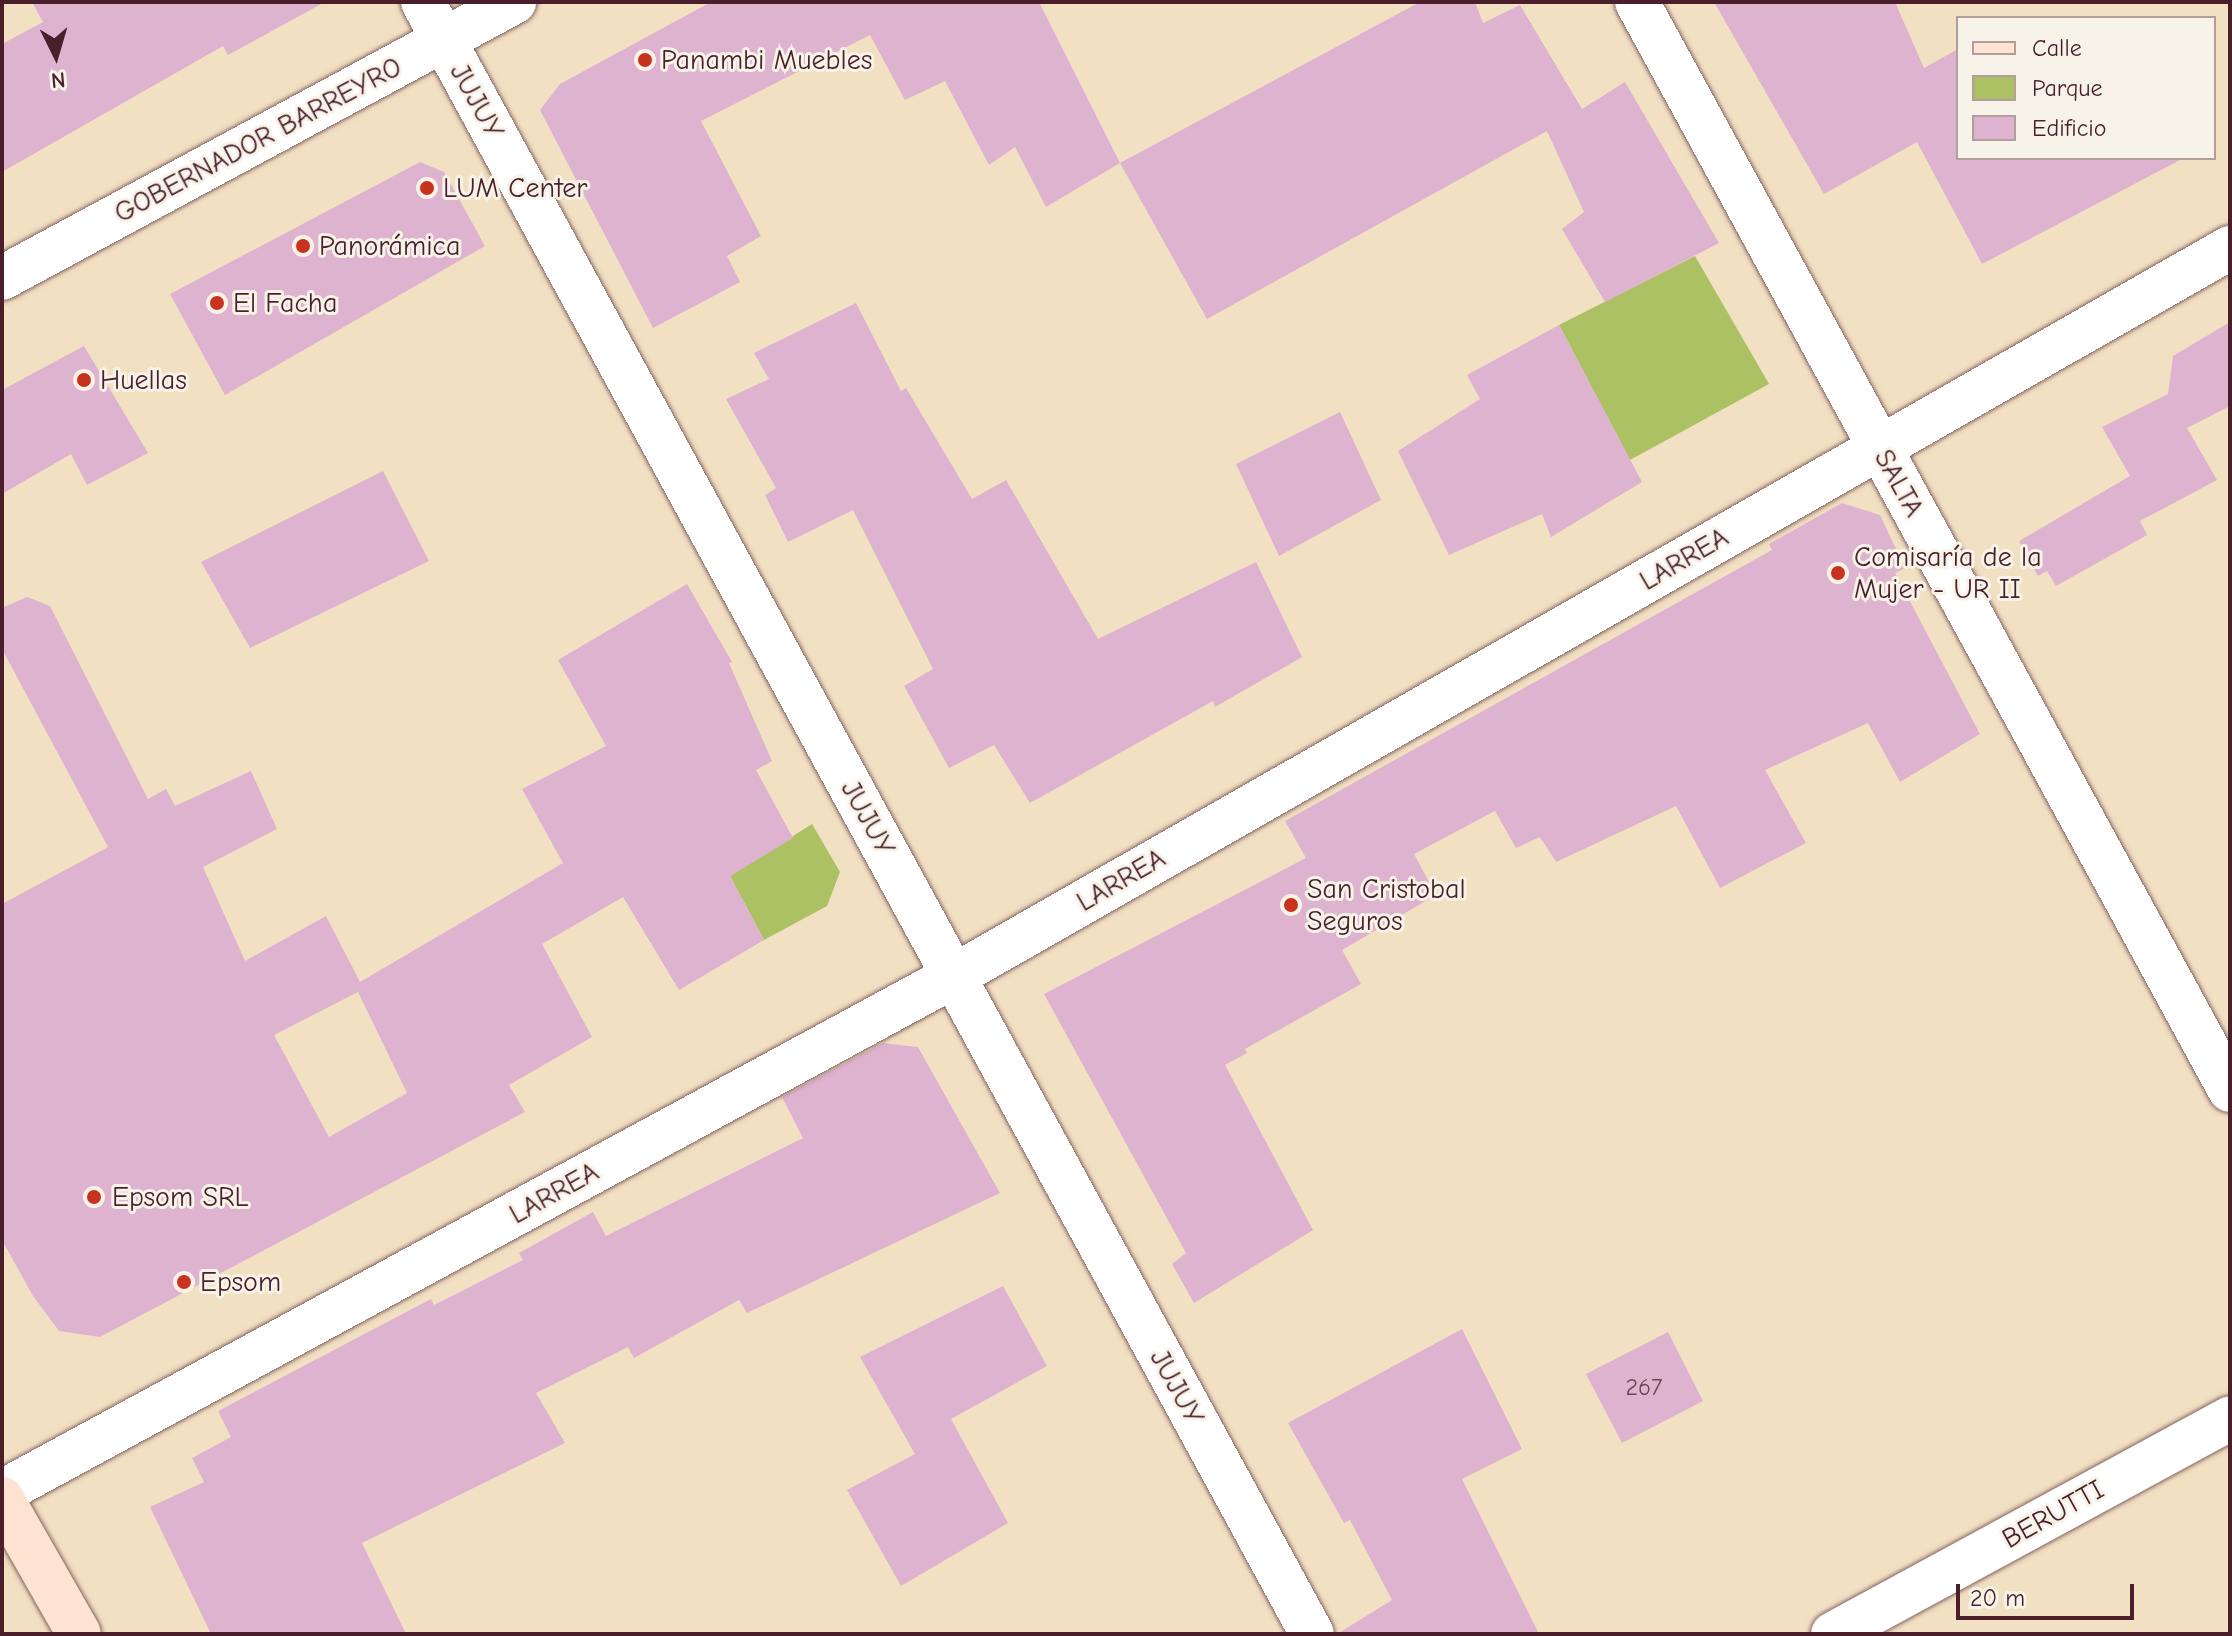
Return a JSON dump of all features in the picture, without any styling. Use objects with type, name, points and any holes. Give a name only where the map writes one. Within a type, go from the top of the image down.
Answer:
[{"type":"main road","points":[[2,1499],[79,1634]]},
{"type":"street","name":"JUJUY","points":[[423,2],[1312,1634]]},
{"type":"street","name":"GOBERNADOR BARREYRO","points":[[2,278],[514,2]]},
{"type":"street","name":"SALTA","points":[[1637,2],[2230,1090]]},
{"type":"street","name":"LARREA","points":[[2,1492],[954,976],[2230,248]]},
{"type":"street","name":"BERUTTI","points":[[1833,1634],[2230,1418]]},
{"type":"green space","points":[[1695,256],[1769,384],[1630,460],[1559,325]]},
{"type":"green space","points":[[812,824],[840,872],[827,906],[764,940],[730,876]]},
{"type":"building","points":[[32,2],[325,2],[228,55],[223,46],[2,172],[2,44],[43,22]]},
{"type":"building","points":[[711,2],[1039,2],[1120,163],[1046,207],[1015,147],[989,165],[945,81],[905,100],[870,35],[701,121],[761,236],[727,256],[740,282],[653,328],[540,110],[560,84]]},
{"type":"building","points":[[1420,2],[1475,2],[1483,23],[1520,5],[1582,109],[1625,82],[1719,243],[1605,302],[1562,229],[1584,212],[1547,131],[1207,319],[1120,163]]},
{"type":"building","points":[[1714,2],[1895,2],[1924,68],[1956,50],[1956,160],[2180,160],[1982,264],[1917,142],[1824,194]]},
{"type":"building","points":[[420,162],[444,172],[485,246],[225,395],[170,294]]},
{"type":"building","points":[[856,303],[901,391],[906,388],[972,499],[1006,480],[1098,639],[1256,562],[1302,657],[1215,707],[1213,701],[1030,803],[994,745],[949,768],[904,686],[933,669],[853,510],[788,542],[765,495],[776,488],[726,399],[769,379],[754,353]]},
{"type":"building","points":[[2230,322],[2230,406],[2187,428],[2217,480],[2140,521],[2147,535],[2056,586],[2047,571],[2038,576],[2019,541],[2130,476],[2102,427],[2168,394],[2173,356]]},
{"type":"building","points":[[1559,325],[1642,482],[1551,537],[1542,514],[1449,555],[1398,451],[1480,399],[1467,375]]},
{"type":"building","points":[[84,346],[148,453],[87,485],[71,454],[2,494],[2,390]]},
{"type":"building","points":[[1340,412],[1381,500],[1279,556],[1236,464]]},
{"type":"building","points":[[383,471],[429,561],[250,648],[201,562]]},
{"type":"building","points":[[1842,503],[1880,515],[1905,568],[1895,573],[1980,734],[1900,782],[1868,723],[1765,770],[1806,843],[1720,888],[1676,806],[1556,862],[1540,837],[1516,848],[1495,811],[1414,854],[1436,895],[1342,950],[1361,984],[1245,1049],[1247,1053],[1225,1065],[1313,1230],[1194,1303],[1172,1264],[1186,1253],[1044,994],[1306,858],[1285,821],[1772,550],[1769,544]]},
{"type":"building","points":[[687,584],[732,662],[729,663],[772,761],[756,770],[793,838],[730,876],[764,940],[679,990],[623,897],[542,944],[592,1037],[509,1085],[525,1112],[100,1337],[59,1331],[33,1296],[2,1240],[2,904],[108,847],[2,649],[2,608],[27,597],[50,606],[148,799],[166,789],[175,806],[251,771],[277,829],[203,867],[245,961],[326,916],[360,982],[563,863],[522,789],[606,746],[558,660]],"holes":[[[358,992],[407,1093],[329,1137],[274,1035]]]},
{"type":"building","points":[[883,1043],[918,1047],[1000,1193],[747,1313],[739,1300],[634,1358],[628,1347],[536,1393],[565,1443],[362,1543],[406,1634],[211,1634],[150,1507],[204,1482],[192,1458],[231,1437],[218,1411],[431,1299],[434,1305],[523,1260],[519,1253],[593,1212],[606,1236],[803,1138],[782,1097]]},
{"type":"building","points":[[1003,1286],[1047,1366],[951,1419],[1008,1523],[901,1586],[847,1490],[915,1454],[860,1357]]},
{"type":"building","points":[[1462,1329],[1522,1449],[1462,1479],[1539,1634],[1337,1634],[1392,1600],[1350,1520],[1344,1523],[1288,1423]]},
{"type":"building","points":[[1668,1332],[1703,1401],[1622,1443],[1586,1374]]},
{"type":"place","name":"Panambi Muebles","points":[[645,60]]},
{"type":"place","name":"LUM Center","points":[[427,188]]},
{"type":"place","name":"Panorámica","points":[[303,246]]},
{"type":"place","name":"El Facha","points":[[217,303]]},
{"type":"place","name":"Huellas","points":[[84,380]]},
{"type":"place","name":"Comisaría de la Mujer - UR II","points":[[1838,573]]},
{"type":"place","name":"San Cristobal Seguros","points":[[1291,905]]},
{"type":"place","name":"Epsom SRL","points":[[94,1197]]},
{"type":"place","name":"Epsom","points":[[184,1282]]}]
